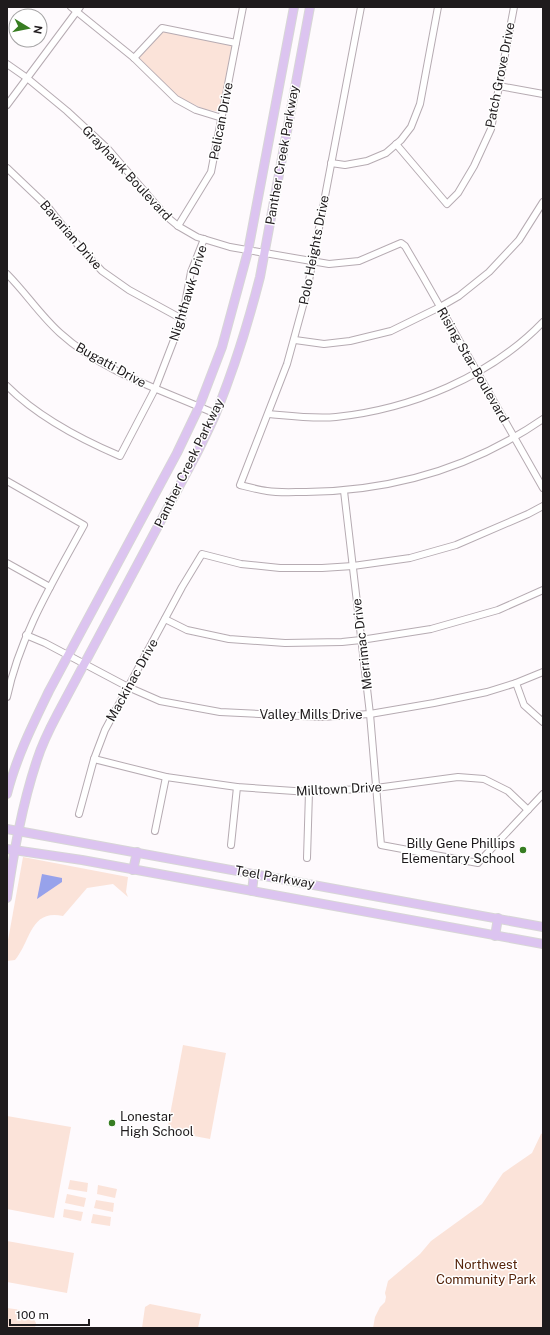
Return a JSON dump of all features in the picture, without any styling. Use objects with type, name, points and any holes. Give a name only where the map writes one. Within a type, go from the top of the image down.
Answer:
[{"type":"main road","name":"Panther Creek Parkway","points":[[7,794],[12,775],[32,726],[177,454],[199,407],[222,346],[248,251],[294,7]]},
{"type":"main road","name":"Panther Creek Parkway","points":[[7,898],[11,850],[18,831],[37,759],[58,713],[196,455],[216,414],[243,339],[260,278],[310,7]]},
{"type":"main road","name":"Teel Parkway","points":[[7,829],[543,927]]},
{"type":"main road","name":"Teel Parkway","points":[[11,850],[82,860],[543,944]]},
{"type":"main road","points":[[132,870],[137,852]]},
{"type":"main road","points":[[252,892],[254,874]]},
{"type":"main road","points":[[495,936],[498,918]]},
{"type":"street","points":[[71,7],[79,9],[134,58],[176,99],[196,110],[222,118]]},
{"type":"street","name":"Pelican Drive","points":[[178,226],[211,172],[243,7]]},
{"type":"street","name":"Polo Heights Drive","points":[[344,491],[267,492],[240,485],[269,414],[295,340],[313,262],[361,7]]},
{"type":"street","points":[[332,163],[345,165],[367,161],[386,153],[401,140],[411,127],[420,104],[438,7]]},
{"type":"street","name":"Patch Grove Drive","points":[[396,144],[447,204],[458,193],[474,166],[491,129],[514,7]]},
{"type":"street","points":[[7,105],[79,9]]},
{"type":"street","points":[[134,58],[162,28],[236,43]]},
{"type":"street","name":"Grayhawk Boulevard","points":[[7,64],[28,78],[67,110],[108,149],[161,210],[178,226],[204,239],[221,245],[248,251],[329,264],[359,261],[401,243]]},
{"type":"street","points":[[499,86],[543,94]]},
{"type":"street","name":"Bavarian Drive","points":[[7,168],[48,207],[77,244],[102,272],[134,293],[182,318]]},
{"type":"street","points":[[295,340],[324,344],[350,341],[391,331],[440,307],[459,296],[489,272],[519,240],[543,202]]},
{"type":"street","name":"Nighthawk Drive","points":[[7,386],[50,419],[95,445],[120,456],[155,389],[182,318],[191,272],[204,239]]},
{"type":"street","name":"Rising Star Boulevard","points":[[401,243],[405,246],[543,488]]},
{"type":"street","name":"Bugatti Drive","points":[[7,274],[40,313],[60,333],[78,347],[118,372],[216,414]]},
{"type":"street","points":[[269,414],[300,418],[335,417],[374,411],[438,391],[477,373],[505,355],[530,336],[543,322]]},
{"type":"street","points":[[344,491],[395,484],[435,473],[476,456],[514,437],[543,419]]},
{"type":"street","points":[[7,481],[84,525],[26,635],[16,663],[7,697]]},
{"type":"street","name":"Merrimac Drive","points":[[344,491],[370,714],[381,845],[478,863],[528,810]]},
{"type":"street","points":[[353,566],[410,558],[456,545],[543,506]]},
{"type":"street","name":"Mackinac Drive","points":[[79,814],[94,758],[105,730],[202,554],[241,564],[280,568],[353,566]]},
{"type":"street","points":[[7,563],[50,587]]},
{"type":"street","points":[[165,619],[187,630],[229,639],[285,643],[361,640],[431,629],[498,610],[543,590]]},
{"type":"street","name":"Valley Mills Drive","points":[[26,635],[128,687],[160,701],[220,712],[320,717],[370,714],[487,692],[516,683],[543,672]]},
{"type":"street","points":[[516,683],[524,705],[543,722]]},
{"type":"street","name":"Milltown Drive","points":[[94,758],[166,776],[237,787],[309,792],[376,788],[458,777],[484,779],[508,791],[528,810]]},
{"type":"street","points":[[155,831],[166,776]]},
{"type":"street","points":[[231,845],[237,787]]},
{"type":"street","points":[[307,858],[309,792]]},
{"type":"street","points":[[528,810],[543,794]]},
{"type":"green space","points":[[162,31],[232,45],[220,112],[204,109],[180,98],[138,58]]},
{"type":"green space","points":[[23,857],[128,877],[126,892],[128,897],[113,884],[87,888],[63,916],[52,915],[44,917],[38,922],[15,960],[7,961],[7,946]]},
{"type":"green space","points":[[183,1045],[226,1053],[210,1139],[167,1131]]},
{"type":"green space","points":[[7,1116],[71,1127],[54,1218],[7,1209]]},
{"type":"green space","name":"Northwest Community Park","points":[[543,1133],[543,1328],[373,1328],[375,1317],[380,1307],[385,1302],[385,1293],[388,1281],[420,1254],[431,1241],[482,1204],[503,1173],[532,1153],[541,1134]]},
{"type":"green space","points":[[70,1180],[88,1183],[87,1192],[68,1189]]},
{"type":"green space","points":[[98,1185],[117,1189],[115,1198],[97,1194]]},
{"type":"green space","points":[[67,1194],[86,1198],[84,1207],[65,1203]]},
{"type":"green space","points":[[96,1200],[114,1203],[113,1212],[94,1208]]},
{"type":"green space","points":[[64,1209],[83,1212],[81,1221],[63,1217]]},
{"type":"green space","points":[[93,1214],[111,1217],[110,1226],[91,1223]]},
{"type":"green space","points":[[7,1241],[74,1253],[67,1293],[7,1282]]},
{"type":"green space","points":[[150,1304],[201,1314],[198,1328],[142,1328],[145,1307]]},
{"type":"green space","points":[[7,1308],[29,1311],[36,1323],[35,1328],[7,1328]]},
{"type":"water","points":[[42,874],[62,878],[62,882],[37,899]]},
{"type":"place","name":"Billy Gene Phillips Elementary School","points":[[523,850]]},
{"type":"place","name":"Lonestar High School","points":[[112,1123]]}]
